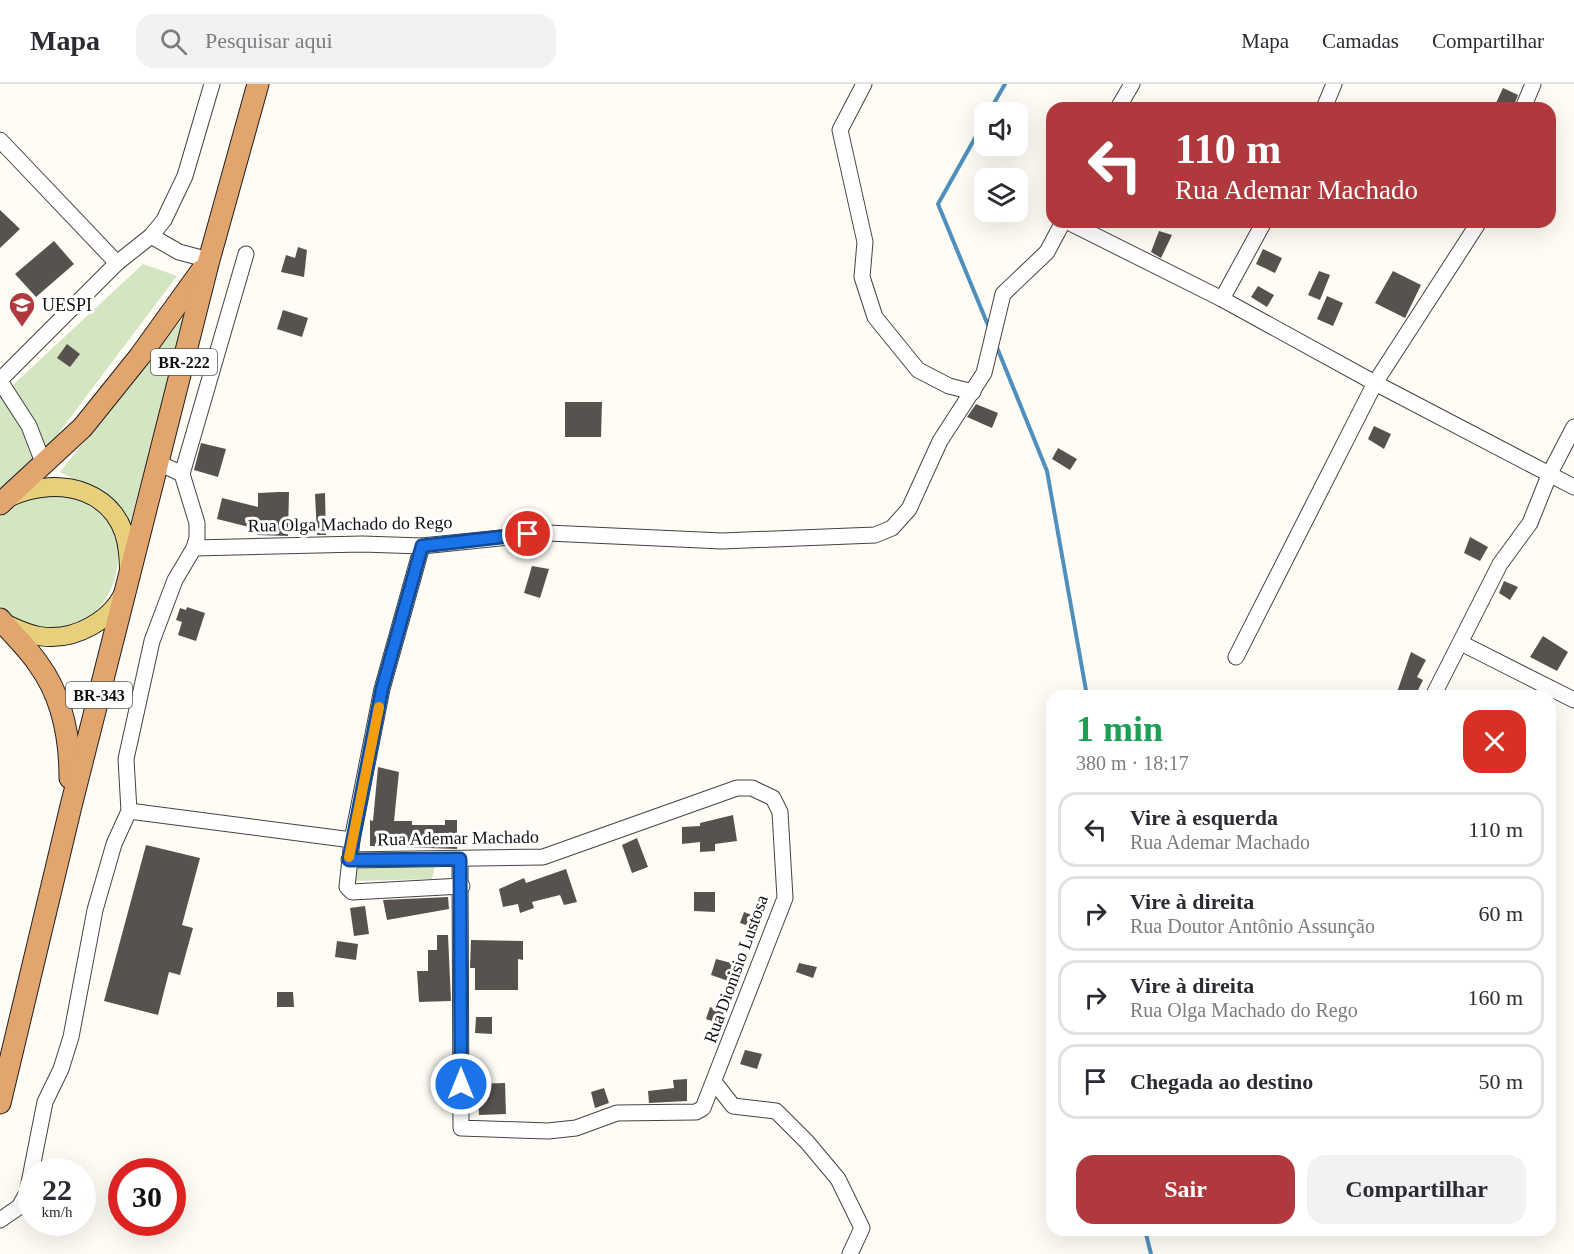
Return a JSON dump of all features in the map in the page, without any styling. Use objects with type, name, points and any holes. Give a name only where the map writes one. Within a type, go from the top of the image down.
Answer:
[{"type":"highway","name":"BR-222","points":[[127,584],[209,260],[258,84]]},
{"type":"highway","points":[[1,502],[83,427],[126,374],[209,260]]},
{"type":"highway","name":"BR-343","points":[[0,1103],[127,584]]},
{"type":"highway","points":[[0,621],[40,665],[62,710],[70,746],[71,806]]},
{"type":"main road","points":[[1,502],[40,486],[59,485],[78,489],[96,498],[110,511],[121,527],[127,546],[127,584]]},
{"type":"main road","name":"BR-222","points":[[0,621],[38,636],[60,637],[81,632],[100,620],[116,604],[127,584]]},
{"type":"street","points":[[44,465],[29,426],[0,380],[117,262],[152,236],[171,209],[185,176],[212,84]]},
{"type":"street","points":[[864,84],[840,130],[865,242],[862,276],[875,317],[918,370],[949,386],[973,392]]},
{"type":"street","points":[[1122,102],[1132,84]]},
{"type":"street","points":[[1326,102],[1334,84]]},
{"type":"street","points":[[1526,102],[1533,84]]},
{"type":"street","points":[[0,140],[117,262]]},
{"type":"street","points":[[857,207],[861,229],[860,292],[874,311],[898,360],[940,383],[962,407]]},
{"type":"street","name":"Rua Olga Machado do Rego","points":[[194,548],[362,544],[422,546],[548,533],[722,541],[875,535],[892,528],[909,509],[940,441],[973,392],[990,354],[1003,294],[1047,252],[1060,228]]},
{"type":"street","points":[[1080,228],[1222,299],[1375,383],[1574,487]]},
{"type":"street","points":[[1222,299],[1261,228]]},
{"type":"street","points":[[1236,657],[1375,383],[1476,228]]},
{"type":"street","points":[[152,236],[179,252],[209,260]]},
{"type":"street","points":[[0,1220],[19,1207],[27,1193],[45,1102],[61,1069],[71,1037],[95,910],[114,844],[129,811],[126,759],[152,641],[175,580],[194,548],[197,523],[182,474],[246,254]]},
{"type":"street","points":[[1435,690],[1500,564],[1530,523],[1550,473],[1574,427]]},
{"type":"street","points":[[159,464],[182,474]]},
{"type":"street","points":[[422,546],[382,689],[352,840],[347,887],[352,892],[462,886],[460,859]]},
{"type":"street","points":[[1461,643],[1554,690]]},
{"type":"street","points":[[1556,691],[1574,700]]},
{"type":"street","name":"Rua Ademar Machado","points":[[349,860],[552,855],[737,788]]},
{"type":"street","name":"Rua Dionisio Lustosa","points":[[462,886],[461,1128],[548,1131],[576,1128],[617,1113],[693,1112],[707,1104],[785,898],[780,812],[773,798],[763,791],[737,788]]},
{"type":"street","name":"Rua Ademar Machado","points":[[129,811],[352,840]]},
{"type":"street","points":[[715,1083],[733,1106],[776,1112],[807,1142],[838,1179],[862,1228],[850,1254]]},
{"type":"green space","points":[[143,264],[177,276],[54,439],[0,490],[0,397]]},
{"type":"green space","points":[[187,313],[129,527],[104,494],[60,472]]},
{"type":"green space","points":[[41,494],[85,504],[110,526],[118,555],[112,585],[95,611],[69,627],[37,627],[0,606],[0,517],[19,502]]},
{"type":"green space","points":[[354,864],[435,866],[432,879],[354,881]]},
{"type":"building","points":[[1503,88],[1518,95],[1515,102],[1496,102]]},
{"type":"building","points":[[0,210],[20,229],[0,248]]},
{"type":"building","points":[[1159,231],[1172,235],[1161,258],[1151,252]]},
{"type":"building","points":[[54,241],[74,264],[36,297],[15,274]]},
{"type":"building","points":[[298,247],[307,250],[304,277],[281,272],[286,255],[295,258]]},
{"type":"building","points":[[1263,249],[1282,258],[1275,273],[1256,264]]},
{"type":"building","points":[[1319,271],[1330,275],[1320,300],[1308,295]]},
{"type":"building","points":[[1393,271],[1421,285],[1405,318],[1375,303]]},
{"type":"building","points":[[1258,286],[1274,295],[1267,307],[1251,297]]},
{"type":"building","points":[[1327,296],[1343,303],[1333,326],[1317,319]]},
{"type":"building","points":[[283,310],[308,318],[302,337],[277,329]]},
{"type":"building","points":[[67,344],[80,354],[70,367],[57,358]]},
{"type":"building","points":[[565,402],[602,402],[601,437],[565,437]]},
{"type":"building","points":[[976,404],[998,413],[992,428],[967,417]]},
{"type":"building","points":[[1374,426],[1391,434],[1384,449],[1368,439]]},
{"type":"building","points":[[201,443],[226,449],[218,477],[194,470]]},
{"type":"building","points":[[1058,448],[1077,459],[1070,470],[1052,459]]},
{"type":"building","points":[[289,492],[288,536],[257,535],[257,529],[217,519],[222,498],[258,507],[258,493]]},
{"type":"building","points":[[325,493],[326,535],[317,535],[315,494]]},
{"type":"building","points":[[1470,537],[1488,547],[1480,561],[1464,553]]},
{"type":"building","points":[[532,566],[549,569],[540,598],[524,593]]},
{"type":"building","points":[[1504,581],[1518,587],[1510,600],[1499,593]]},
{"type":"building","points":[[187,607],[205,613],[196,641],[178,635],[182,622],[176,620],[180,608],[186,610]]},
{"type":"building","points":[[1543,636],[1568,652],[1557,671],[1530,657]]},
{"type":"building","points":[[1411,652],[1426,660],[1417,677],[1423,680],[1418,690],[1398,690]]},
{"type":"building","points":[[378,767],[399,772],[394,821],[412,821],[412,825],[445,825],[445,820],[457,820],[457,849],[370,846],[370,820],[373,821]]},
{"type":"building","points":[[733,815],[737,841],[715,844],[715,851],[700,852],[700,842],[682,844],[682,827],[700,826],[700,823]]},
{"type":"building","points":[[637,838],[648,867],[632,873],[622,845]]},
{"type":"building","points":[[146,845],[200,858],[182,925],[193,928],[180,975],[169,972],[158,1015],[104,1001]]},
{"type":"building","points":[[566,869],[577,902],[564,905],[560,895],[532,902],[534,908],[520,913],[518,904],[503,907],[499,889],[524,878],[526,883]]},
{"type":"building","points":[[694,892],[715,892],[715,912],[694,911]]},
{"type":"building","points":[[448,897],[449,909],[387,920],[383,900]]},
{"type":"building","points":[[365,906],[369,934],[354,936],[350,908]]},
{"type":"building","points":[[744,912],[762,919],[758,929],[740,923]]},
{"type":"building","points":[[437,935],[448,935],[451,1001],[419,1002],[417,971],[428,971],[428,950],[437,950]]},
{"type":"building","points":[[471,940],[523,941],[523,960],[518,959],[518,990],[475,990],[475,968],[470,968]]},
{"type":"building","points":[[337,941],[358,944],[356,960],[335,957]]},
{"type":"building","points":[[716,959],[743,966],[737,984],[711,975]]},
{"type":"building","points":[[799,963],[817,967],[813,978],[796,972]]},
{"type":"building","points":[[277,992],[293,992],[294,1007],[277,1007]]},
{"type":"building","points":[[710,1007],[725,1013],[721,1024],[706,1019]]},
{"type":"building","points":[[476,1017],[492,1017],[492,1034],[475,1033]]},
{"type":"building","points":[[745,1050],[762,1054],[757,1069],[740,1064]]},
{"type":"building","points":[[687,1079],[687,1101],[649,1103],[648,1091],[674,1088],[673,1080]]},
{"type":"building","points":[[505,1083],[506,1114],[479,1115],[477,1084]]},
{"type":"building","points":[[604,1088],[609,1103],[595,1108],[591,1092]]},
{"type":"waterway","points":[[995,102],[1005,84]]},
{"type":"waterway","points":[[974,140],[938,204],[990,330]]},
{"type":"waterway","points":[[996,345],[1047,471],[1086,690]]},
{"type":"waterway","points":[[1146,1236],[1151,1254]]},
{"type":"slow traffic","points":[[349,857],[379,707]]},
{"type":"place","name":"UESPI","points":[[22,328]]},
{"type":"route","points":[[461,1084],[462,886],[460,859],[349,860],[382,689],[422,546],[528,534]]}]
